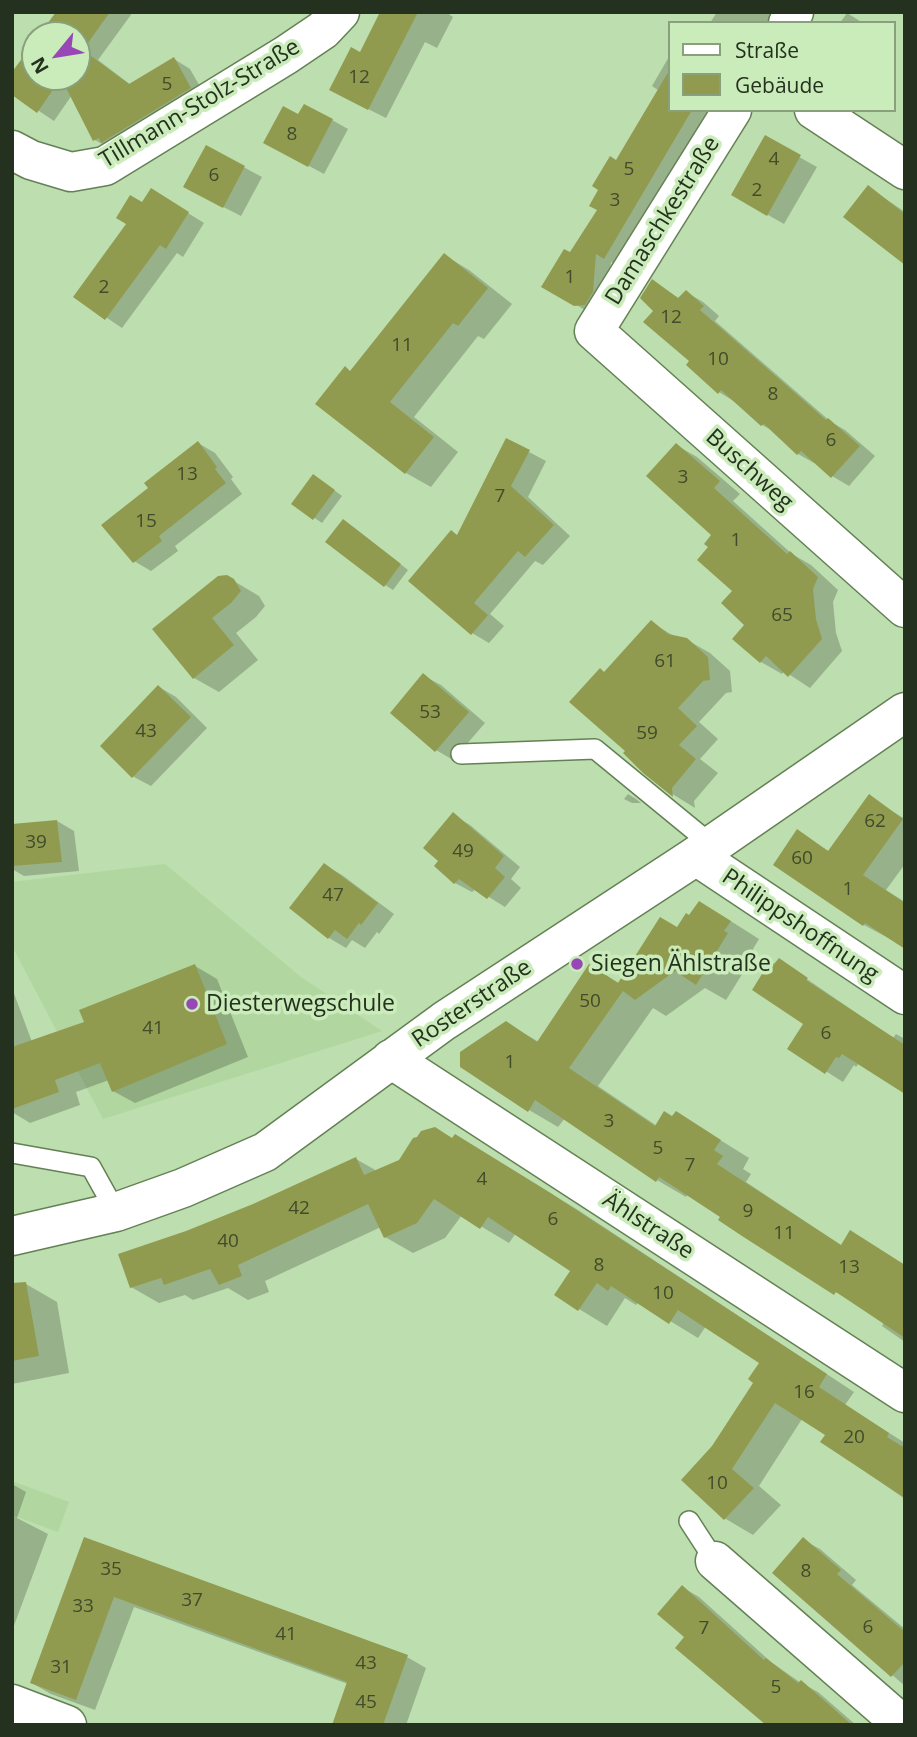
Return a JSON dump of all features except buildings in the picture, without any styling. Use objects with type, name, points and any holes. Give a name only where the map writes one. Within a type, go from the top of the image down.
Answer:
[{"type":"street","name":"Tillmann-Stolz-Straße","points":[[12,149],[31,160],[71,172],[105,166],[286,55],[323,30],[340,12]]},
{"type":"street","name":"Damaschkestraße","points":[[594,331],[731,112]]},
{"type":"street","points":[[817,112],[905,170]]},
{"type":"street","name":"Buschweg","points":[[594,331],[905,608]]},
{"type":"street","name":"Rosterstraße","points":[[12,1236],[116,1212],[183,1188],[265,1152],[444,1021],[704,851],[905,712]]},
{"type":"street","name":"Philippshoffnung","points":[[704,851],[905,995]]},
{"type":"street","name":"Ählstraße","points":[[391,1059],[905,1393]]},
{"type":"street","points":[[715,1561],[903,1725]]},
{"type":"street","points":[[12,1704],[67,1725]]},
{"type":"lane","points":[[461,754],[595,749],[704,851]]},
{"type":"lane","points":[[12,1153],[91,1167],[116,1212]]},
{"type":"lane","points":[[689,1521],[715,1561]]},
{"type":"shaded area","name":"Diesterwegschule","points":[[165,864],[301,977],[382,1031],[103,1119],[12,946],[12,882]]},
{"type":"shaded area","points":[[12,1481],[69,1502],[58,1532],[12,1515]]},
{"type":"place","name":"Siegen Ählstraße","points":[[577,964]]},
{"type":"place","name":"Diesterwegschule","points":[[192,1004]]}]
